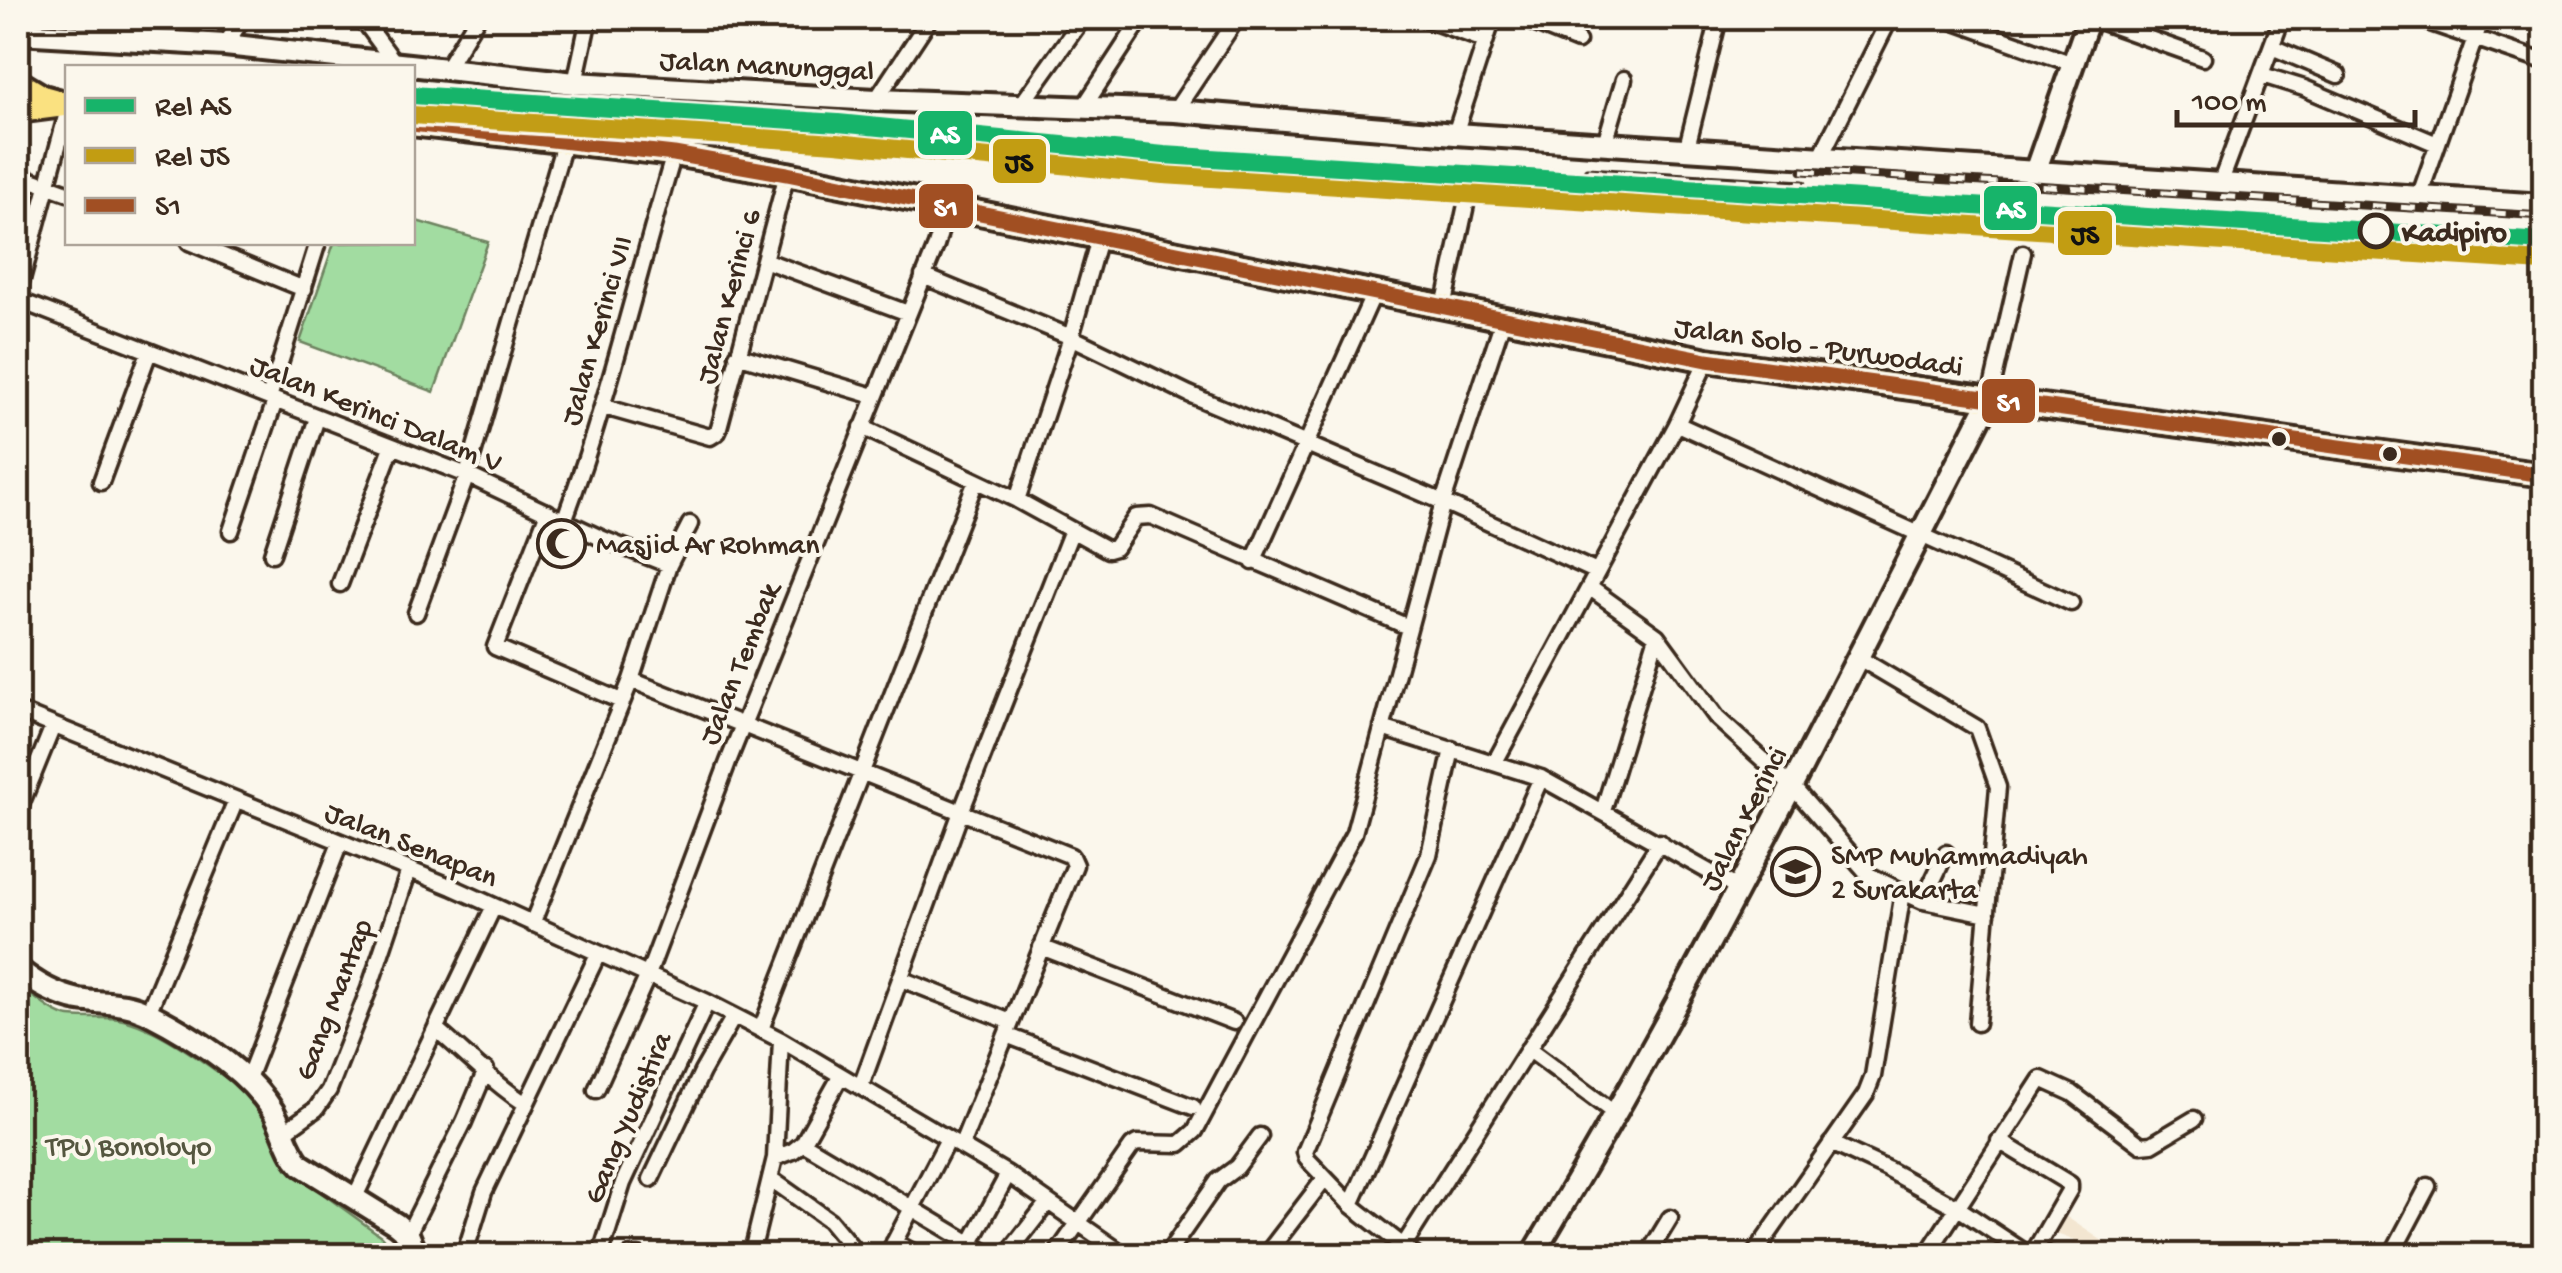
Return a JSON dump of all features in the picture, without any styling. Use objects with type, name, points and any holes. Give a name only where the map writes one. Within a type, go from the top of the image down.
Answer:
[{"type":"main road","points":[[18,82],[65,105]]},
{"type":"main road","points":[[18,111],[65,106]]},
{"type":"main road","name":"Jalan Solo - Purwodadi","points":[[415,124],[674,154],[787,174],[1707,360],[2544,475]]},
{"type":"street","points":[[18,24],[22,18]]},
{"type":"street","points":[[225,45],[243,18]]},
{"type":"street","points":[[446,70],[477,18]]},
{"type":"street","points":[[575,83],[589,18]]},
{"type":"street","points":[[876,100],[930,18]]},
{"type":"street","points":[[1021,105],[1084,18]]},
{"type":"street","points":[[1082,108],[1142,18]]},
{"type":"street","points":[[1175,112],[1236,18]]},
{"type":"street","points":[[1423,18],[1484,40]]},
{"type":"street","points":[[1456,134],[1492,18]]},
{"type":"street","points":[[1520,18],[1578,41]]},
{"type":"street","points":[[1687,147],[1718,20],[1693,18]]},
{"type":"street","points":[[1820,158],[1890,18]]},
{"type":"street","points":[[1944,18],[2073,64]]},
{"type":"street","points":[[2035,172],[2090,18],[2203,58]]},
{"type":"street","points":[[2220,184],[2282,18]]},
{"type":"street","points":[[2416,18],[2544,62]]},
{"type":"street","points":[[2419,197],[2482,18]]},
{"type":"street","points":[[365,20],[394,62]]},
{"type":"street","name":"Jalan Manunggal","points":[[18,33],[225,45],[414,65]]},
{"type":"street","points":[[2272,47],[2338,76]]},
{"type":"street","name":"Jalan Manunggal","points":[[415,65],[575,83],[1175,112],[2544,205]]},
{"type":"street","points":[[2262,75],[2304,88],[2438,144]]},
{"type":"street","points":[[1605,142],[1624,78]]},
{"type":"street","points":[[18,297],[65,119]]},
{"type":"street","points":[[416,614],[467,474],[564,140]]},
{"type":"street","name":"Jalan Kerinci VII","points":[[565,518],[604,408],[674,154]]},
{"type":"street","points":[[18,174],[65,192]]},
{"type":"street","name":"Jalan Kerinci 6","points":[[604,408],[710,437],[718,432],[787,174]]},
{"type":"street","points":[[1444,308],[1467,200]]},
{"type":"street","name":"Jalan Tembak","points":[[596,1090],[648,975],[948,206]]},
{"type":"street","points":[[1017,500],[1100,235]]},
{"type":"street","points":[[197,245],[304,289]]},
{"type":"street","points":[[230,531],[317,245]]},
{"type":"street","points":[[1990,401],[2024,253]]},
{"type":"street","points":[[764,260],[908,313]]},
{"type":"street","points":[[923,276],[1070,337],[1189,394],[1597,572]]},
{"type":"street","points":[[1254,562],[1374,293]]},
{"type":"street","name":"Jalan Kerinci Dalam V","points":[[18,297],[316,418],[467,474],[603,539],[669,565]]},
{"type":"street","points":[[1056,1256],[1132,1146],[1180,1144],[1194,1131],[1354,833],[1443,502],[1503,320]]},
{"type":"street","points":[[100,482],[149,352]]},
{"type":"street","points":[[737,355],[874,396]]},
{"type":"street","points":[[1495,762],[1677,424],[1707,360]]},
{"type":"street","name":"Jalan Kerinci","points":[[1532,1256],[1617,1115],[1740,889],[1990,401]]},
{"type":"street","points":[[272,554],[316,418]]},
{"type":"street","points":[[1677,424],[2071,603]]},
{"type":"street","points":[[862,427],[1112,550],[1136,517],[1144,514],[1301,578],[1408,628]]},
{"type":"street","points":[[340,584],[392,446]]},
{"type":"street","points":[[761,1029],[976,482]]},
{"type":"street","points":[[548,512],[495,646],[621,701]]},
{"type":"street","points":[[532,924],[630,680],[669,565],[690,524]]},
{"type":"street","points":[[861,1086],[961,812],[1072,530]]},
{"type":"street","points":[[1589,587],[1657,636],[1718,718],[1792,786],[1869,875],[1922,901],[1986,914]]},
{"type":"street","points":[[1603,811],[1657,636]]},
{"type":"street","points":[[1860,658],[1977,728],[1998,787],[1977,1024]]},
{"type":"street","points":[[630,680],[1071,856],[1075,865],[1009,1028],[954,1143],[891,1249],[920,1256]]},
{"type":"street","name":"Jalan Senapan","points":[[18,710],[494,906],[761,1029],[1008,1174],[1126,1256]]},
{"type":"street","points":[[18,812],[53,726]]},
{"type":"street","points":[[1382,728],[1541,778],[1740,889]]},
{"type":"street","points":[[1452,749],[1429,855],[1305,1152],[1306,1159],[1351,1205],[1405,1253],[1528,1049],[1660,842]]},
{"type":"street","points":[[1351,1205],[1541,778]]},
{"type":"street","points":[[148,1013],[236,800]]},
{"type":"street","points":[[247,1081],[340,843]]},
{"type":"street","points":[[1922,901],[1946,854]]},
{"type":"street","name":"Gang Mantap","points":[[284,1132],[316,1109],[328,1090],[363,1005],[409,870]]},
{"type":"street","points":[[1752,1256],[1830,1143],[1849,1123],[1872,1076],[1904,892]]},
{"type":"street","points":[[354,1199],[494,906]]},
{"type":"street","points":[[1041,947],[1234,1022]]},
{"type":"street","points":[[464,1256],[484,1192],[598,954]]},
{"type":"street","points":[[18,969],[58,994],[128,1004],[214,1054],[247,1081],[272,1111],[294,1157],[302,1165],[408,1234],[417,1256]]},
{"type":"street","points":[[901,979],[1193,1108]]},
{"type":"street","name":"Gang Yudistira","points":[[600,1256],[623,1183],[706,1002]]},
{"type":"street","points":[[651,1179],[702,1072],[734,1016]]},
{"type":"street","points":[[436,1030],[486,1070],[498,1086],[526,1104]]},
{"type":"street","points":[[751,1256],[775,1158],[781,1040]]},
{"type":"street","points":[[1528,1049],[1617,1115]]},
{"type":"street","points":[[408,1234],[486,1070]]},
{"type":"street","points":[[775,1158],[793,1152],[802,1143],[840,1077]]},
{"type":"street","points":[[1926,1256],[2041,1078],[2072,1093],[2141,1145],[2152,1144],[2194,1120]]},
{"type":"street","points":[[1166,1256],[1218,1181],[1237,1168],[1260,1136]]},
{"type":"street","points":[[1999,1142],[2070,1184],[2033,1254]]},
{"type":"street","points":[[802,1143],[912,1209],[967,1250],[992,1256]]},
{"type":"street","points":[[1830,1143],[1958,1208],[2026,1252],[2050,1256]]},
{"type":"street","points":[[967,1250],[1008,1174]]},
{"type":"street","points":[[1264,1256],[1326,1178]]},
{"type":"street","points":[[772,1179],[830,1220],[859,1256]]},
{"type":"street","points":[[2391,1256],[2428,1186]]},
{"type":"street","points":[[1006,1256],[1048,1202]]},
{"type":"street","points":[[1646,1256],[1670,1218]]},
{"type":"street","points":[[630,1256],[639,1256]]},
{"type":"shaded area","points":[[2062,1214],[2118,1251],[2115,1255],[2068,1254],[2073,1240],[2051,1232]]},
{"type":"green space","points":[[415,221],[488,242],[434,392],[300,342],[333,245],[415,245]]},
{"type":"green space","name":"TPU Bonoloyo","points":[[18,985],[63,1015],[115,1019],[146,1028],[216,1071],[267,1114],[297,1175],[381,1236],[397,1255],[18,1255]]},
{"type":"railway","points":[[1587,171],[1803,184]]},
{"type":"railway","points":[[1802,171],[2544,216]]},
{"type":"rail line","name":"AS","points":[[415,95],[838,123],[1164,155],[2544,242]]},
{"type":"rail line","name":"JS","points":[[415,115],[836,143],[1163,175],[2543,262]]},
{"type":"transit line","name":"S1","points":[[415,124],[674,154],[787,174],[1707,360],[2544,475]]},
{"type":"place","name":"Kadipiro","points":[[2376,231]]},
{"type":"place","name":"Masjid Ar Rohman","points":[[561,543]]},
{"type":"place","name":"SMP Muhammadiyah 2 Surakarta","points":[[1796,871]]}]
